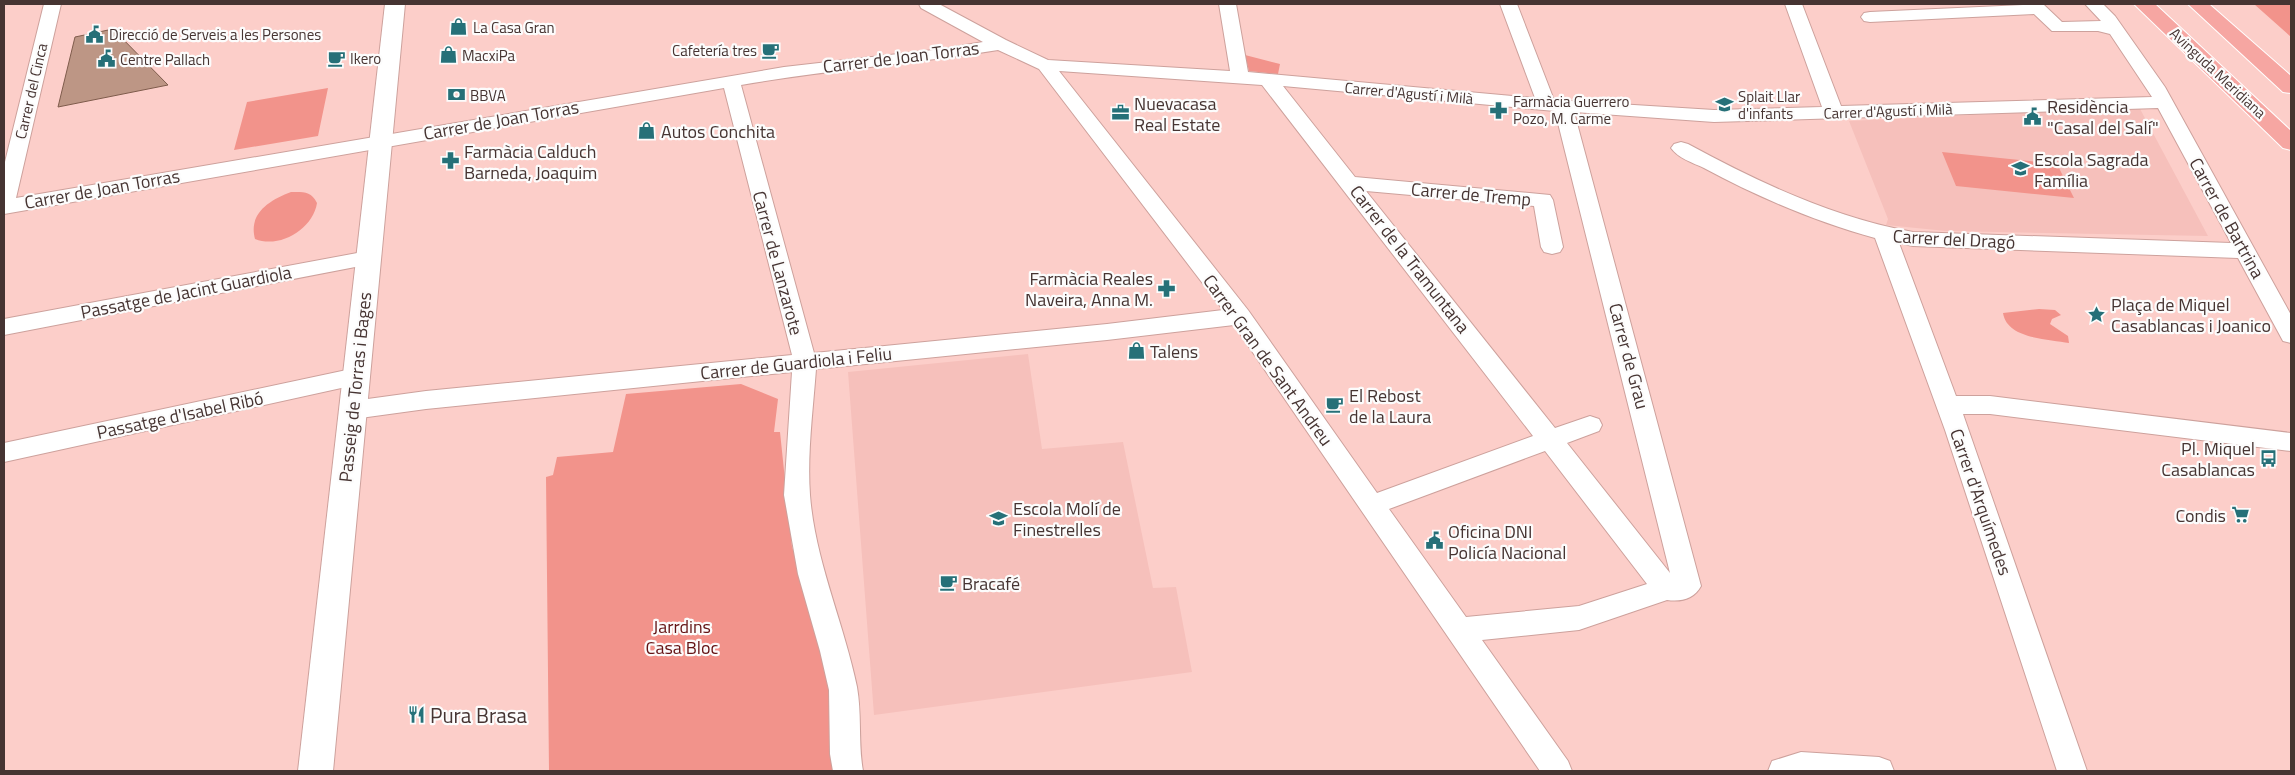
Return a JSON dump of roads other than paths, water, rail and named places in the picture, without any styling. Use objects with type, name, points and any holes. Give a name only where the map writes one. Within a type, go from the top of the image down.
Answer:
[{"type":"main road","name":"Avinguda Meridiana","points":[[2144,4],[2291,143]]},
{"type":"main road","points":[[2198,4],[2291,87]]},
{"type":"street","name":"Carrer del Cinca","points":[[4,207],[52,4]]},
{"type":"street","name":"Passeig de Torras i Bages","points":[[315,771],[395,4]]},
{"type":"street","name":"Carrer Gran de Sant Andreu","points":[[927,4],[1000,44],[1045,65],[1240,316],[1557,771]]},
{"type":"street","points":[[1228,4],[1240,77]]},
{"type":"street","name":"Carrer de Grau","points":[[1460,630],[1579,618],[1667,589],[1678,590],[1688,586],[1555,105],[1509,4]]},
{"type":"street","points":[[1793,4],[1834,113]]},
{"type":"street","points":[[2094,4],[2116,30],[2163,102]]},
{"type":"street","points":[[1870,17],[2036,6],[2058,27],[2098,26],[2116,30]]},
{"type":"street","name":"Carrer de Joan Torras","points":[[4,207],[731,81],[793,71],[942,54],[1000,44]]},
{"type":"street","name":"Carrer d'Agustí i Milà","points":[[1045,65],[1240,77],[1555,105],[1714,116],[2163,102]]},
{"type":"street","name":"Carrer de la Tramuntana","points":[[1268,80],[1351,183],[1550,440]]},
{"type":"street","name":"Carrer de Lanzarote","points":[[731,81],[805,362],[799,435],[798,495],[811,574],[834,651],[843,690],[845,754],[848,771]]},
{"type":"street","name":"Carrer de Bartrina","points":[[2163,102],[2291,335]]},
{"type":"street","name":"Carrer del Dragó","points":[[1680,148],[1721,171],[1760,189],[1885,235],[1922,239],[2245,251]]},
{"type":"street","name":"Carrer de Tremp","points":[[1351,183],[1543,200],[1552,247]]},
{"type":"street","name":"Carrer d'Arquímedes","points":[[1885,235],[1947,405],[2072,771]]},
{"type":"street","name":"Passatge de Jacint Guardiola","points":[[4,327],[368,258]]},
{"type":"street","name":"Carrer de Guardiola i Feliu","points":[[353,410],[426,400],[1240,316]]},
{"type":"street","name":"Passatge d'Isabel Ribó","points":[[4,453],[356,377]]},
{"type":"street","points":[[1947,405],[1990,405],[2291,442]]},
{"type":"street","points":[[1372,505],[1590,425]]},
{"type":"street","points":[[1550,440],[1667,589]]},
{"type":"street","points":[[1783,771],[1801,766],[1879,771]]},
{"type":"place","name":"La Casa Gran","points":[[459,27]]},
{"type":"place","name":"Direcció de Serveis a les Persones","points":[[95,34]]},
{"type":"place","name":"Cafetería tres","points":[[771,50]]},
{"type":"place","name":"MacxiPa","points":[[448,55]]},
{"type":"place","name":"Ikero","points":[[336,58]]},
{"type":"place","name":"Centre Pallach","points":[[106,59]]},
{"type":"place","name":"BBVA","points":[[456,95]]},
{"type":"place","name":"Splait Llar d'infants","points":[[1724,105]]},
{"type":"place","name":"Farmàcia Guerrero Pozo, M. Carme","points":[[1499,110]]},
{"type":"place","name":"Nuevacasa Real Estate","points":[[1120,113]]},
{"type":"place","name":"Residència \"Casal del Salí\"","points":[[2033,116]]},
{"type":"place","name":"Autos Conchita","points":[[647,131]]},
{"type":"place","name":"Farmàcia Calduch Barneda, Joaquim","points":[[450,161]]},
{"type":"place","name":"Escola Sagrada Família","points":[[2020,169]]},
{"type":"place","name":"Farmàcia Reales Naveira, Anna M.","points":[[1167,288]]},
{"type":"place","name":"Plaça de Miquel Casablancas i Joanico","points":[[2097,314]]},
{"type":"place","name":"Talens","points":[[1136,351]]},
{"type":"place","name":"El Rebost de la Laura","points":[[1335,405]]},
{"type":"place","name":"Pl. Miquel Casablancas","points":[[2269,458]]},
{"type":"place","name":"Condis","points":[[2240,515]]},
{"type":"place","name":"Escola Molí de Finestrelles","points":[[999,518]]},
{"type":"place","name":"Oficina DNI Policía Nacional","points":[[1434,541]]},
{"type":"place","name":"Bracafé","points":[[948,583]]},
{"type":"place","name":"Pura Brasa","points":[[416,715]]},
{"type":"park label","name":"Jarrdins Casa Bloc","points":[[682,636]]}]
